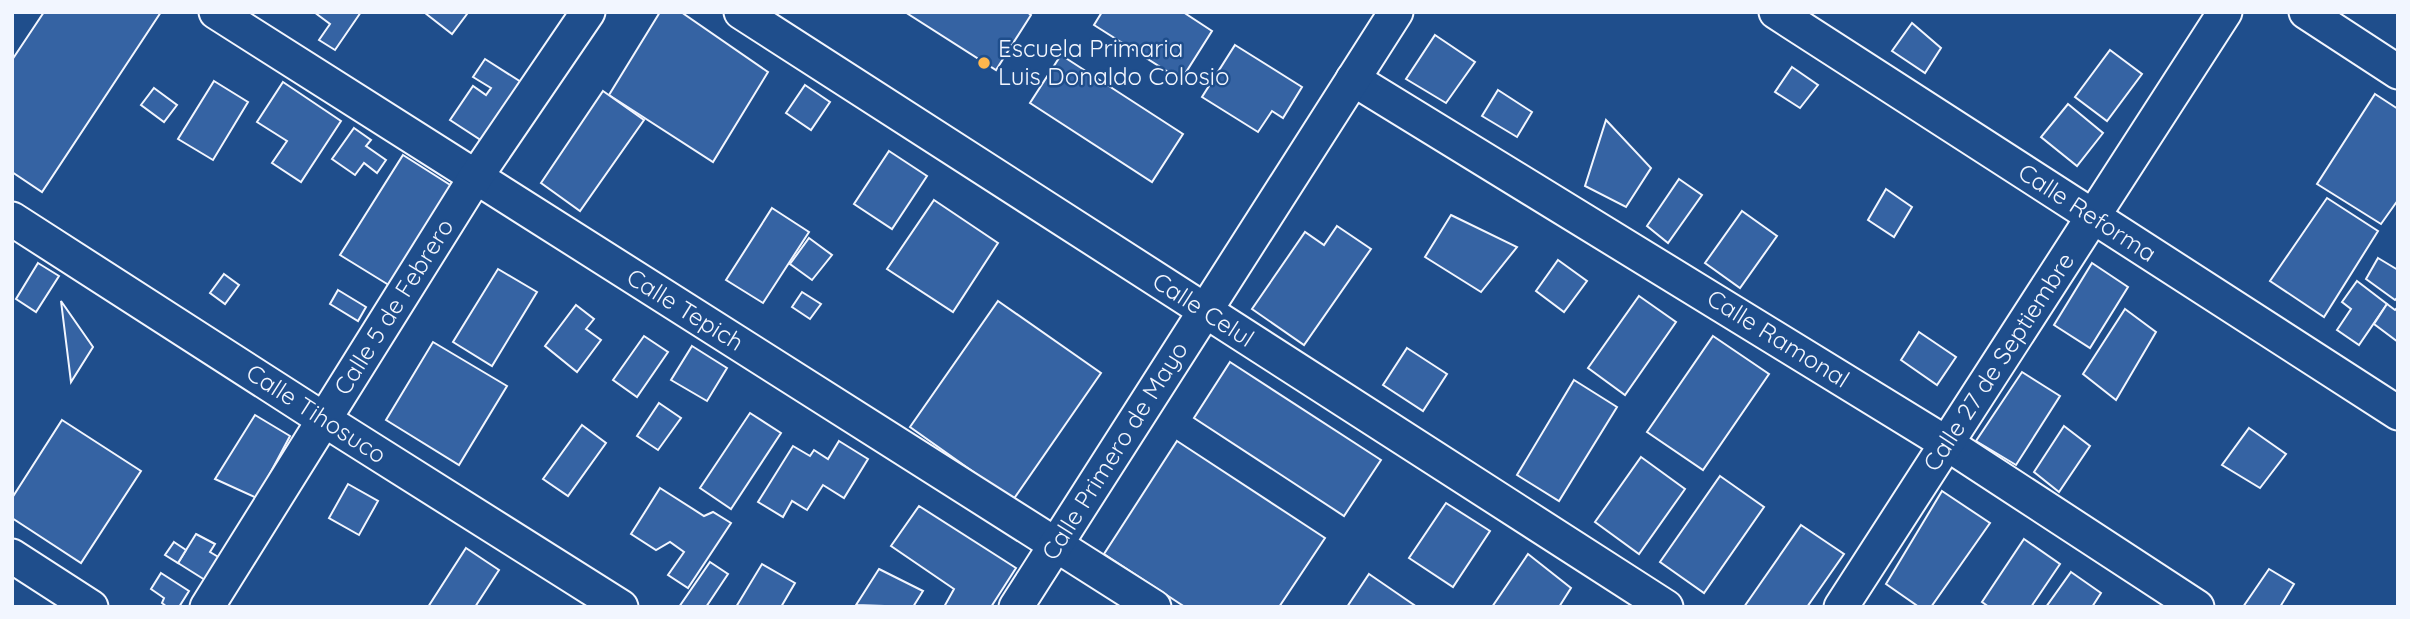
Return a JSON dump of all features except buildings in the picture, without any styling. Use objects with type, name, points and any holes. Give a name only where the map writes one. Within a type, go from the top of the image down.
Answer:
[{"type":"street","name":"Calle Tepich","points":[[216,12],[1154,607]]},
{"type":"street","name":"Calle 5 de Febrero","points":[[207,607],[475,178],[588,12]]},
{"type":"street","name":"Calle Celul","points":[[741,12],[1666,607]]},
{"type":"street","name":"Calle Primero de Mayo","points":[[1016,607],[1396,12]]},
{"type":"street","name":"Calle Reforma","points":[[1776,12],[2398,413]]},
{"type":"street","name":"Calle 27 de Septiembre","points":[[1841,607],[2225,12]]},
{"type":"street","points":[[2306,12],[2398,72]]},
{"type":"street","name":"Calle Ramonal","points":[[1353,79],[1946,443],[2197,607]]},
{"type":"street","name":"Calle Tihosuco","points":[[12,219],[621,607]]},
{"type":"street","points":[[12,556],[91,607]]},
{"type":"place","name":"Escuela Primaria Luis Donaldo Colosio","points":[[984,63]]}]
